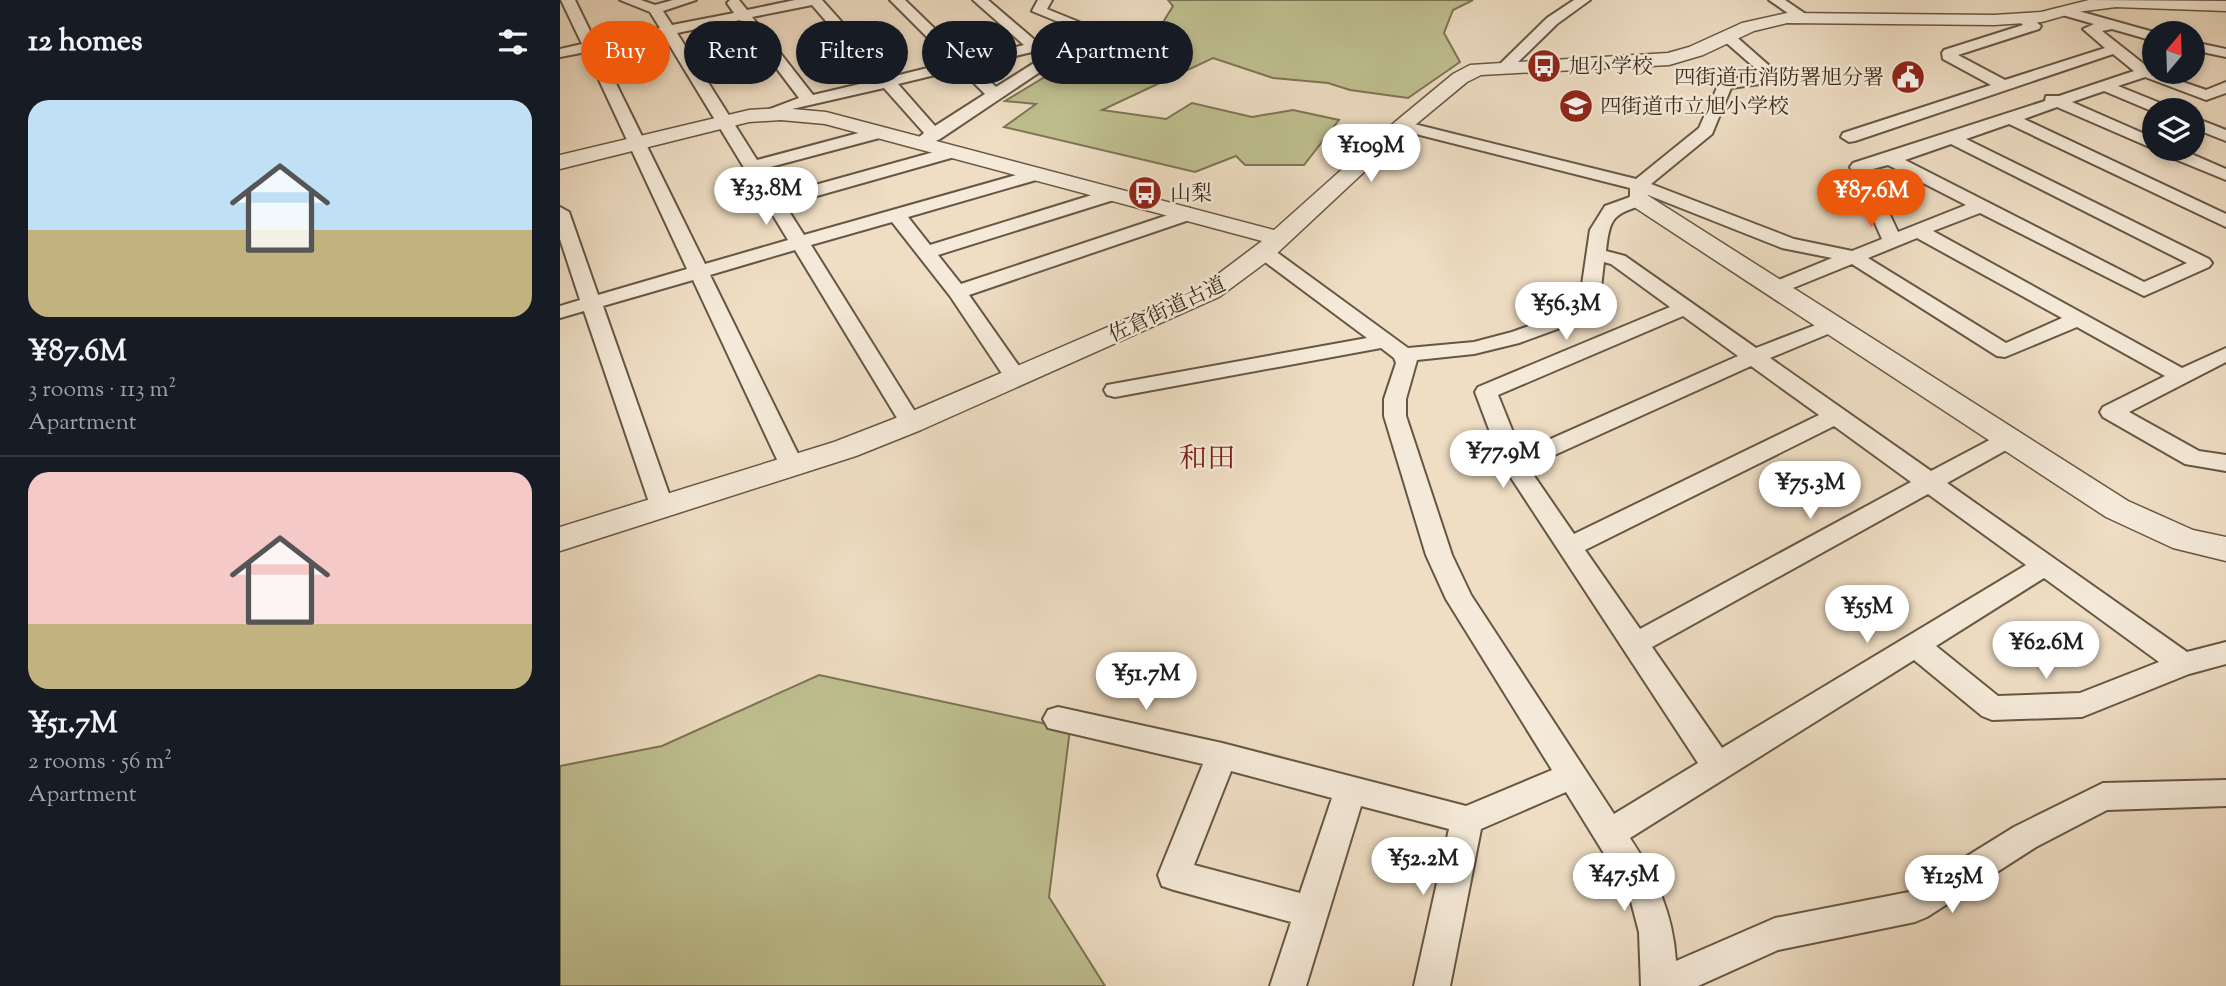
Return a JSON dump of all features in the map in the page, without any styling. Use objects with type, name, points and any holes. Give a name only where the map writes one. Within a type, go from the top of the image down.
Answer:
[{"type":"street","points":[[560,3],[568,0],[581,29]]},
{"type":"street","points":[[627,0],[655,9],[689,0]]},
{"type":"street","points":[[731,0],[809,100]]},
{"type":"street","points":[[670,30],[815,0],[833,21]]},
{"type":"street","points":[[897,0],[922,25]]},
{"type":"street","points":[[980,0],[1031,44]]},
{"type":"street","points":[[1506,66],[1552,21],[1583,0]]},
{"type":"street","points":[[1776,0],[1803,17]]},
{"type":"street","name":"佐倉街道古道","points":[[560,539],[792,467],[911,424],[1210,292],[1271,245],[1402,127],[1468,73],[1477,69],[1669,59],[1696,51],[1760,23],[1803,17],[2024,19],[2064,6],[2138,1],[2226,6]]},
{"type":"street","points":[[1002,19],[1042,6],[1073,21]]},
{"type":"street","points":[[2064,6],[2109,26],[2142,34]]},
{"type":"street","points":[[655,9],[662,21]]},
{"type":"street","points":[[2024,19],[2034,26],[1949,53],[1948,56],[2142,139]]},
{"type":"street","points":[[2109,26],[2090,29],[2142,70]]},
{"type":"street","points":[[670,33],[911,424]]},
{"type":"street","points":[[1115,390],[1394,348],[1474,348],[1519,337],[1583,313],[1588,305],[1599,230],[1611,211],[1639,192],[1706,130],[1725,84],[1774,77],[1727,36]]},
{"type":"street","points":[[560,53],[581,49]]},
{"type":"street","points":[[1849,137],[2115,49]]},
{"type":"street","points":[[2205,49],[2226,53]]},
{"type":"street","points":[[927,139],[1031,72]]},
{"type":"street","points":[[1893,241],[1859,167],[1890,159],[2142,73]]},
{"type":"street","points":[[607,84],[792,467]]},
{"type":"street","points":[[768,115],[787,106],[878,84]]},
{"type":"street","points":[[888,84],[927,139]]},
{"type":"street","points":[[983,84],[995,95]]},
{"type":"street","points":[[2177,84],[2206,95],[2226,87]]},
{"type":"street","points":[[2104,86],[2142,101]]},
{"type":"street","points":[[560,162],[724,122],[768,115],[826,118],[881,132],[927,139],[952,152],[1189,214],[1271,245],[1394,348],[1407,363],[1395,399],[1395,416],[1439,555],[1459,598],[1639,880],[1652,906],[1657,931],[1659,986],[1775,934],[1915,906],[2025,837],[2103,797],[2226,793]]},
{"type":"street","points":[[2009,118],[2226,221]]},
{"type":"street","points":[[1402,127],[1639,192],[1789,244],[1854,257],[2006,351],[2078,319]]},
{"type":"street","points":[[2205,127],[2226,136]]},
{"type":"street","points":[[752,167],[881,132]]},
{"type":"street","points":[[1890,159],[2144,290],[2202,263],[1952,138]]},
{"type":"street","points":[[774,202],[952,152]]},
{"type":"street","points":[[2194,161],[2226,175]]},
{"type":"street","points":[[560,312],[1037,174]]},
{"type":"street","points":[[1639,192],[1776,288],[2117,509],[2185,540],[2226,549]]},
{"type":"street","points":[[926,252],[1114,194]]},
{"type":"street","points":[[1776,288],[1980,206]]},
{"type":"street","points":[[560,212],[662,508]]},
{"type":"street","points":[[896,214],[957,292],[1016,376]]},
{"type":"street","points":[[957,292],[1189,214]]},
{"type":"street","points":[[1919,231],[2183,377]]},
{"type":"street","points":[[1594,254],[1618,260],[2183,664]]},
{"type":"street","points":[[1684,308],[1486,392],[1514,464],[1717,766]]},
{"type":"street","points":[[1514,464],[1753,357],[1833,325]]},
{"type":"street","points":[[2226,354],[2112,412],[2193,458],[2226,463]]},
{"type":"street","points":[[1569,547],[1836,416]]},
{"type":"street","points":[[1635,644],[2009,439]]},
{"type":"street","points":[[1610,833],[2044,566]]},
{"type":"street","points":[[1915,645],[1992,708],[2082,705],[2183,664],[2226,653]]},
{"type":"street","points":[[1058,719],[1222,756],[1468,820],[1573,775]]},
{"type":"street","points":[[1222,756],[1174,875],[1311,912]]},
{"type":"street","points":[[1288,986],[1351,789]]},
{"type":"street","points":[[1432,986],[1468,820]]},
{"type":"green space","points":[[1168,0],[1473,0],[1453,10],[1444,33],[1460,62],[1408,98],[1350,90],[1328,83],[1273,78],[1213,58],[1193,67],[1193,21],[1164,21],[1173,6]]},
{"type":"green space","points":[[1033,84],[1158,84],[1102,110],[1166,119],[1192,103],[1252,117],[1293,110],[1339,120],[1304,165],[1245,165],[1236,156],[1195,172],[1004,127],[1036,104],[1005,101]]},
{"type":"green space","points":[[819,675],[1070,729],[1049,897],[1105,986],[560,986],[560,766],[662,746]]},
{"type":"place","name":"旭小学校","points":[[1544,66]]},
{"type":"place","name":"四街道市消防署旭分署","points":[[1908,77]]},
{"type":"place","name":"四街道市立旭小学校","points":[[1576,106]]},
{"type":"place","name":"山梨","points":[[1145,193]]},
{"type":"district","name":"和田","points":[[1207,457]]}]
